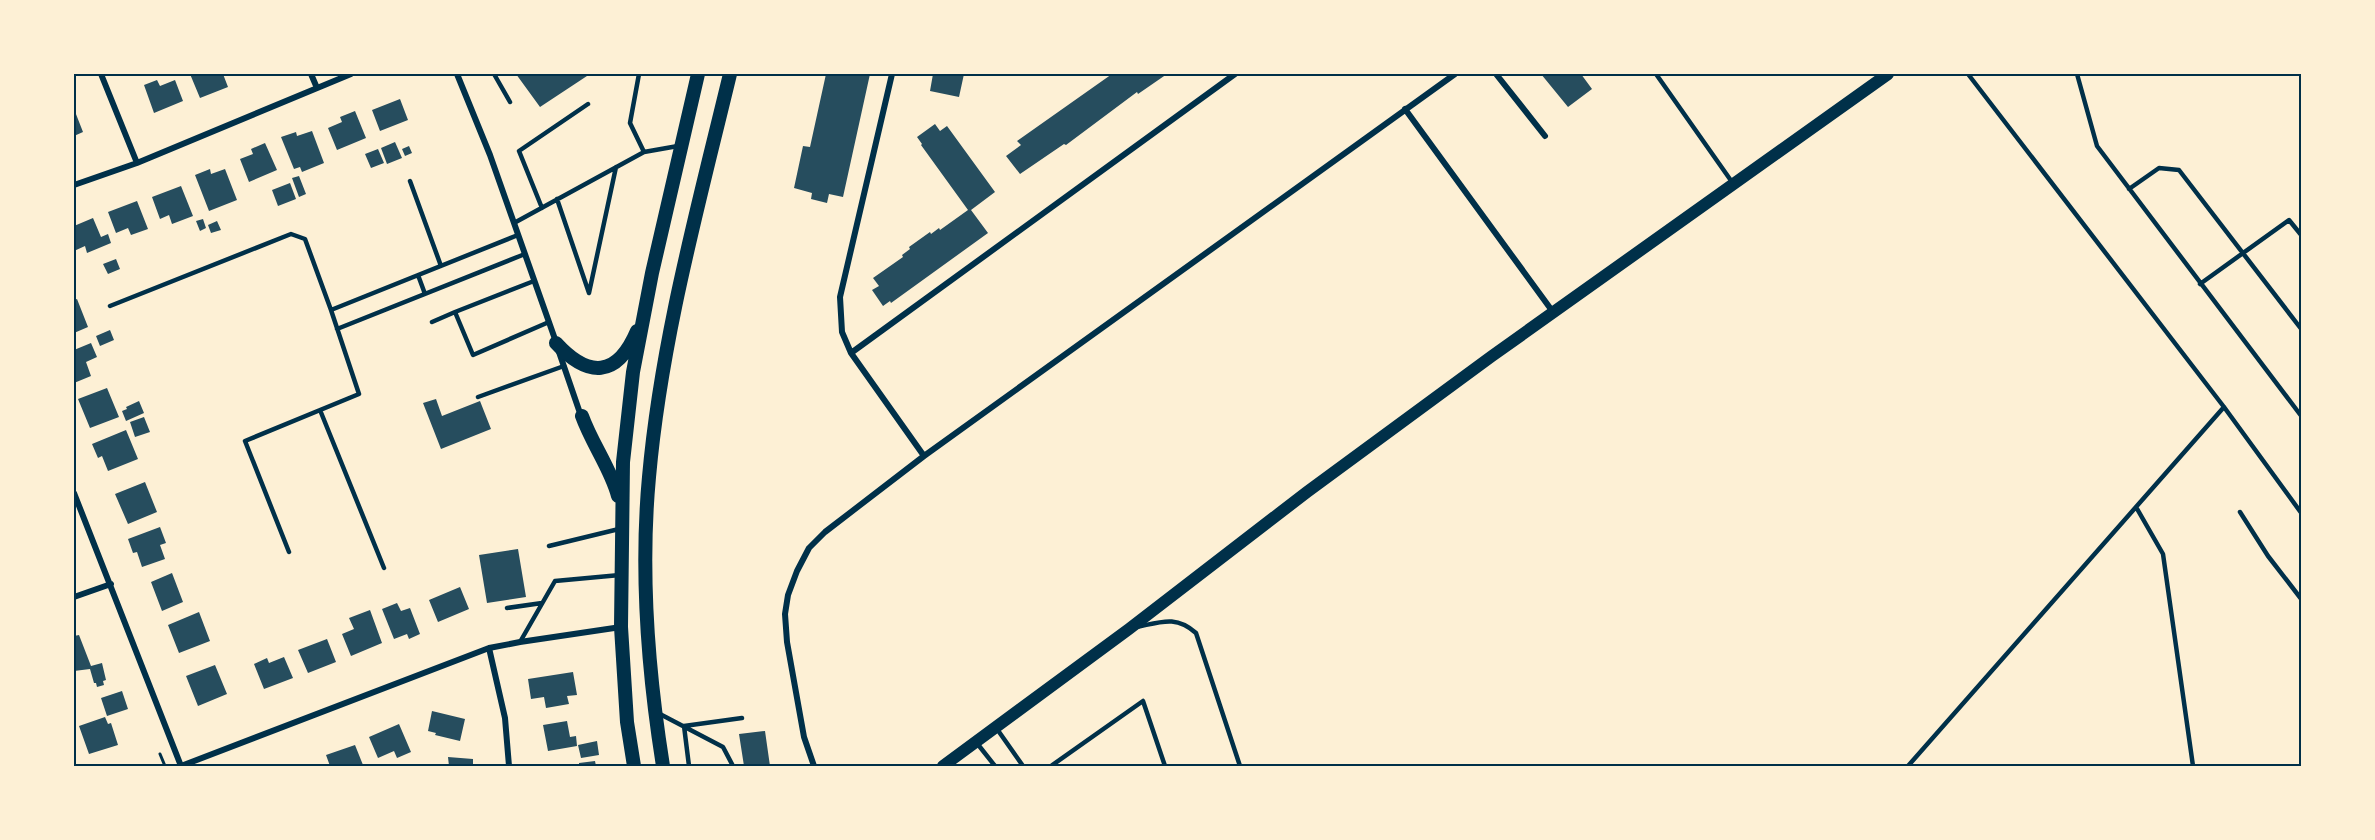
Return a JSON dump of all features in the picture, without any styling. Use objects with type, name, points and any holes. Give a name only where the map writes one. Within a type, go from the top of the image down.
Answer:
[{"type":"main road","points":[[634,766],[627,722],[621,627],[623,462],[633,372],[644,315],[698,74]]},
{"type":"main road","points":[[663,766],[648,639],[645,563],[648,489],[654,430],[686,256],[730,74]]},
{"type":"main road","points":[[943,766],[1129,629],[1307,492],[1888,74]]},
{"type":"main road","points":[[556,343],[570,359],[582,366],[596,369],[609,366],[622,356],[633,340],[644,315]]},
{"type":"main road","points":[[582,416],[590,438],[614,482],[622,521]]},
{"type":"street","points":[[101,74],[137,163]]},
{"type":"street","points":[[311,74],[317,88]]},
{"type":"street","points":[[74,185],[137,163],[351,74]]},
{"type":"street","points":[[457,74],[490,155],[582,416]]},
{"type":"street","points":[[892,74],[840,297],[842,332],[851,353],[924,456]]},
{"type":"street","points":[[851,353],[1235,74]]},
{"type":"street","points":[[814,766],[804,737],[787,642],[785,614],[788,595],[809,548],[825,532],[924,456],[1455,74]]},
{"type":"street","points":[[1496,74],[1545,136]]},
{"type":"street","points":[[1405,109],[1553,313]]},
{"type":"street","points":[[74,493],[181,766],[489,648],[621,627]]},
{"type":"street","points":[[74,597],[111,584]]},
{"type":"street","points":[[489,648],[505,718],[509,766]]},
{"type":"lane","points":[[494,74],[510,102]]},
{"type":"lane","points":[[639,74],[630,123],[644,152]]},
{"type":"lane","points":[[1656,74],[1734,184]]},
{"type":"lane","points":[[1968,74],[2224,407],[2301,514]]},
{"type":"lane","points":[[2077,74],[2097,146],[2301,418]]},
{"type":"lane","points":[[542,208],[519,151],[588,104]]},
{"type":"lane","points":[[514,223],[644,152],[681,145]]},
{"type":"lane","points":[[557,199],[589,293],[616,167]]},
{"type":"lane","points":[[2129,189],[2158,168],[2179,170],[2244,252],[2301,330]]},
{"type":"lane","points":[[410,181],[441,266]]},
{"type":"lane","points":[[2200,284],[2289,220],[2301,236]]},
{"type":"lane","points":[[110,306],[291,234],[304,239],[359,394],[245,441],[289,552]]},
{"type":"lane","points":[[331,310],[518,235]]},
{"type":"lane","points":[[337,329],[525,254]]},
{"type":"lane","points":[[418,275],[425,294]]},
{"type":"lane","points":[[432,322],[534,281]]},
{"type":"lane","points":[[455,312],[473,355],[549,322]]},
{"type":"lane","points":[[478,397],[564,366]]},
{"type":"lane","points":[[1908,766],[2224,407]]},
{"type":"lane","points":[[320,410],[384,568]]},
{"type":"lane","points":[[2136,507],[2163,555],[2193,766]]},
{"type":"lane","points":[[2240,512],[2268,556],[2301,600]]},
{"type":"lane","points":[[549,546],[622,521]]},
{"type":"lane","points":[[520,642],[555,581],[622,575]]},
{"type":"lane","points":[[507,608],[542,603]]},
{"type":"lane","points":[[1129,629],[1167,621],[1180,621],[1196,633],[1240,766]]},
{"type":"lane","points":[[1051,766],[1143,701],[1165,766]]},
{"type":"lane","points":[[655,711],[723,747],[733,766]]},
{"type":"lane","points":[[684,726],[742,718]]},
{"type":"lane","points":[[684,726],[689,766]]},
{"type":"lane","points":[[996,728],[1023,766]]},
{"type":"lane","points":[[976,742],[996,766]]},
{"type":"path","points":[[160,754],[165,766]]},
{"type":"building","points":[[190,74],[223,74],[228,87],[200,98]]},
{"type":"building","points":[[516,74],[590,74],[540,107]]},
{"type":"building","points":[[826,74],[870,74],[843,197],[829,194],[827,203],[811,199],[812,193],[794,188],[803,146],[810,147]]},
{"type":"building","points":[[933,74],[964,74],[959,97],[930,91]]},
{"type":"building","points":[[1112,74],[1167,74],[1138,94],[1137,92],[1066,145],[1064,144],[1020,174],[1006,156],[1021,145],[1017,141]]},
{"type":"building","points":[[1541,74],[1581,74],[1592,89],[1568,107]]},
{"type":"building","points":[[157,80],[160,86],[175,80],[183,101],[154,113],[144,85]]},
{"type":"building","points":[[400,99],[408,120],[380,131],[372,110]]},
{"type":"building","points":[[74,109],[83,132],[74,136]]},
{"type":"building","points":[[355,111],[366,138],[337,150],[328,128],[342,122],[340,117]]},
{"type":"building","points":[[935,124],[940,131],[947,126],[995,192],[971,210],[988,233],[891,303],[890,301],[883,306],[872,290],[879,286],[873,278],[903,257],[902,255],[910,249],[909,247],[930,232],[931,234],[939,228],[940,230],[968,210],[917,137]]},
{"type":"building","points":[[312,131],[324,163],[302,172],[300,167],[294,169],[281,137],[296,132],[297,136]]},
{"type":"building","points":[[395,142],[402,158],[387,164],[381,148]]},
{"type":"building","points":[[265,143],[277,170],[249,182],[240,159],[253,154],[251,149]]},
{"type":"building","points":[[409,146],[412,153],[405,156],[402,149]]},
{"type":"building","points":[[378,149],[384,163],[371,168],[365,154]]},
{"type":"building","points":[[210,169],[211,174],[225,169],[237,200],[209,211],[195,175]]},
{"type":"building","points":[[299,176],[306,194],[299,197],[292,178]]},
{"type":"building","points":[[290,183],[296,199],[278,206],[272,190]]},
{"type":"building","points":[[181,186],[193,216],[172,224],[169,215],[160,219],[152,197]]},
{"type":"building","points":[[137,201],[148,229],[131,235],[128,228],[116,233],[108,212]]},
{"type":"building","points":[[93,218],[101,237],[108,234],[111,243],[87,253],[85,246],[74,251],[74,226]]},
{"type":"building","points":[[203,219],[206,228],[200,231],[196,221]]},
{"type":"building","points":[[217,221],[221,230],[211,233],[208,225]]},
{"type":"building","points":[[116,259],[120,269],[108,274],[103,264]]},
{"type":"building","points":[[77,299],[88,327],[74,333],[74,300]]},
{"type":"building","points":[[110,330],[114,340],[100,346],[96,336]]},
{"type":"building","points":[[91,343],[97,357],[86,362],[91,376],[74,383],[74,350]]},
{"type":"building","points":[[107,388],[119,417],[90,428],[78,399]]},
{"type":"building","points":[[436,399],[442,416],[480,401],[491,429],[441,449],[423,403]]},
{"type":"building","points":[[139,401],[144,413],[126,421],[122,411]]},
{"type":"building","points":[[144,417],[150,432],[135,437],[130,422]]},
{"type":"building","points":[[126,430],[138,459],[108,471],[102,456],[98,458],[92,444]]},
{"type":"building","points":[[145,482],[157,512],[128,524],[115,494]]},
{"type":"building","points":[[160,527],[166,543],[160,545],[165,559],[142,567],[137,552],[133,553],[128,539]]},
{"type":"building","points":[[518,549],[526,597],[487,603],[479,555]]},
{"type":"building","points":[[172,573],[183,602],[162,611],[151,582]]},
{"type":"building","points":[[460,587],[469,609],[438,622],[429,600]]},
{"type":"building","points":[[397,603],[401,611],[410,608],[420,634],[409,639],[407,634],[394,639],[382,609]]},
{"type":"building","points":[[370,610],[382,643],[351,656],[342,634],[354,629],[349,618]]},
{"type":"building","points":[[199,612],[210,641],[179,653],[168,625]]},
{"type":"building","points":[[79,635],[91,666],[102,663],[106,680],[103,681],[104,685],[97,687],[90,669],[74,671],[74,636]]},
{"type":"building","points":[[327,639],[336,662],[308,673],[298,650]]},
{"type":"building","points":[[284,657],[293,678],[264,689],[254,664],[267,658],[269,663]]},
{"type":"building","points":[[215,665],[227,694],[198,706],[186,676]]},
{"type":"building","points":[[573,672],[577,695],[567,696],[569,704],[546,708],[544,697],[531,699],[528,679]]},
{"type":"building","points":[[122,691],[128,709],[107,716],[101,698]]},
{"type":"building","points":[[432,711],[465,719],[460,741],[428,731]]},
{"type":"building","points":[[105,717],[108,724],[111,723],[118,745],[89,754],[79,726]]},
{"type":"building","points":[[567,721],[570,737],[576,736],[577,746],[548,751],[543,725]]},
{"type":"building","points":[[399,724],[411,752],[397,758],[394,751],[378,758],[369,737]]},
{"type":"building","points":[[765,731],[770,766],[744,766],[739,734]]},
{"type":"building","points":[[597,741],[599,755],[581,758],[578,745]]},
{"type":"building","points":[[355,745],[363,765],[330,766],[326,755]]},
{"type":"building","points":[[448,757],[473,759],[473,766],[449,766]]},
{"type":"building","points":[[595,761],[596,766],[579,766],[579,763]]}]
